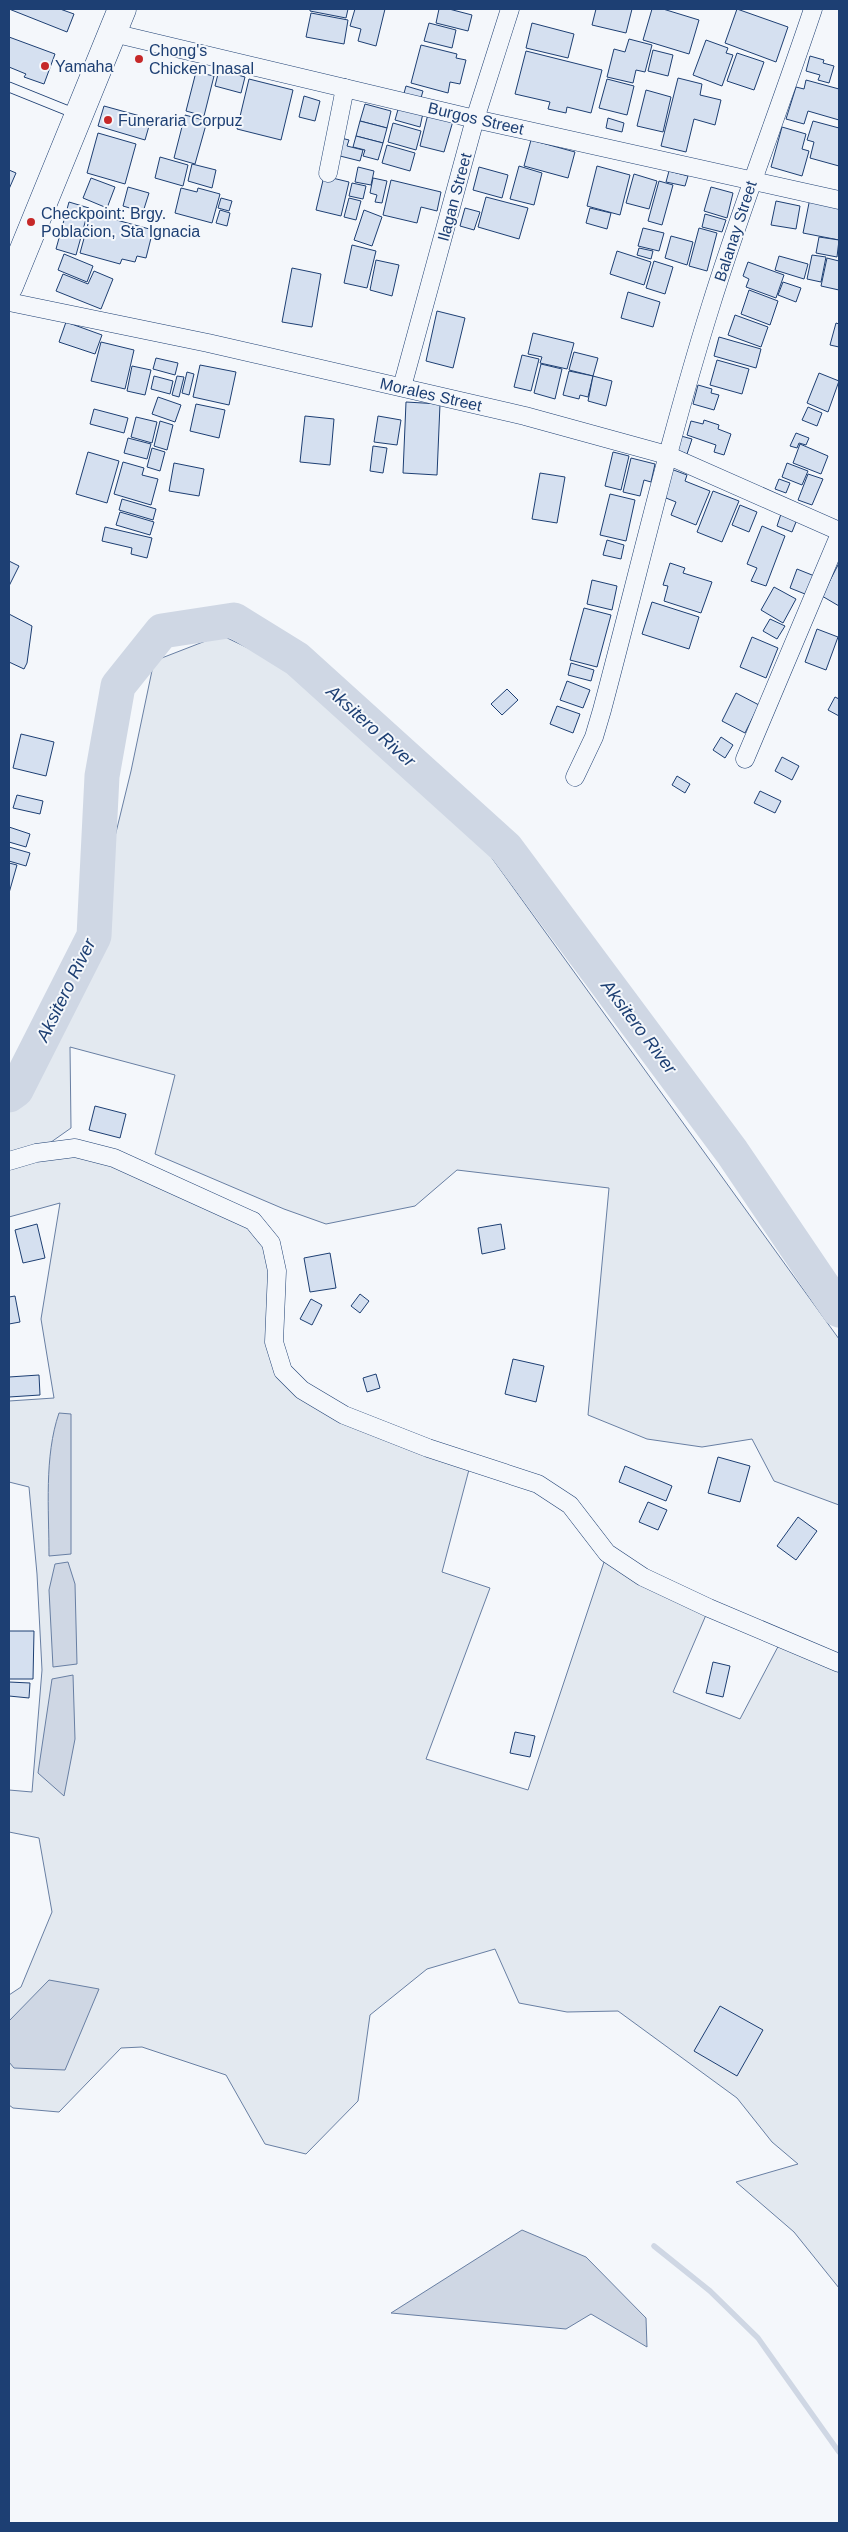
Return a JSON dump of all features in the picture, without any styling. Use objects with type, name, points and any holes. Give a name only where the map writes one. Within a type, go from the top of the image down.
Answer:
[{"type":"highway","points":[[9,287],[118,21]]},
{"type":"street","name":"Ilagan Street","points":[[402,387],[475,119],[510,9]]},
{"type":"street","name":"Balanay Street","points":[[575,777],[594,737],[602,710],[667,455],[711,304],[813,9]]},
{"type":"street","name":"Burgos Street","points":[[118,21],[345,88],[752,182],[839,200]]},
{"type":"street","points":[[328,173],[345,88]]},
{"type":"street","name":"Morales Street","points":[[9,287],[402,387],[525,416],[667,455],[839,531]]},
{"type":"street","points":[[745,759],[839,536]]},
{"type":"street","points":[[9,1161],[36,1153],[75,1148],[114,1158],[253,1221],[271,1243],[278,1271],[274,1342],[283,1371],[302,1390],[352,1418],[428,1448],[538,1484],[570,1505],[607,1553],[643,1576],[709,1608],[839,1663]]},
{"type":"lane","points":[[9,86],[79,115]]},
{"type":"shaded area","points":[[221,635],[285,666],[489,854],[839,1339],[839,1505],[774,1481],[752,1439],[702,1447],[647,1439],[588,1415],[609,1188],[457,1170],[415,1206],[326,1224],[284,1209],[155,1154],[175,1075],[70,1047],[71,1128],[37,1152],[114,1158],[267,1238],[274,1342],[302,1390],[471,1462],[442,1572],[490,1588],[426,1759],[528,1790],[607,1553],[709,1608],[673,1692],[740,1719],[782,1639],[839,1662],[839,2288],[794,2232],[736,2182],[798,2164],[772,2142],[737,2098],[618,2011],[567,2012],[519,2003],[495,1949],[427,1969],[370,2015],[358,2101],[306,2154],[265,2144],[226,2075],[142,2047],[121,2048],[59,2112],[13,2108],[9,2105],[9,1995],[21,1987],[52,1912],[39,1838],[9,1832],[9,1790],[32,1792],[42,1670],[37,1574],[29,1487],[9,1482],[9,1401],[54,1398],[41,1319],[60,1203],[9,1217],[9,1095],[16,1090],[88,947],[131,771],[154,661]]},
{"type":"shaded area","points":[[59,1413],[71,1414],[71,1554],[49,1556],[49,1465],[54,1430]]},
{"type":"shaded area","points":[[68,1562],[75,1584],[77,1664],[53,1667],[49,1590],[55,1564]]},
{"type":"shaded area","points":[[73,1675],[75,1739],[64,1796],[38,1773],[52,1679]]},
{"type":"shaded area","points":[[49,1980],[99,1989],[65,2070],[14,2068],[9,2062],[9,2021]]},
{"type":"shaded area","points":[[522,2230],[586,2257],[646,2318],[647,2347],[591,2314],[566,2329],[391,2313]]},
{"type":"building","points":[[9,9],[60,9],[74,14],[67,32]]},
{"type":"building","points":[[310,9],[348,9],[346,18],[310,11]]},
{"type":"building","points":[[355,9],[385,9],[376,46],[358,41],[361,29],[350,26]]},
{"type":"building","points":[[439,9],[449,9],[472,15],[468,31],[436,23]]},
{"type":"building","points":[[596,9],[632,9],[626,33],[592,25]]},
{"type":"building","points":[[652,9],[663,9],[699,20],[689,54],[643,40]]},
{"type":"building","points":[[737,9],[788,27],[776,62],[725,43]]},
{"type":"building","points":[[311,13],[348,20],[344,44],[306,37]]},
{"type":"building","points":[[429,23],[456,30],[452,48],[424,41]]},
{"type":"building","points":[[532,23],[574,34],[568,58],[526,48]]},
{"type":"building","points":[[9,37],[55,54],[44,84],[24,77],[26,74],[9,67]]},
{"type":"building","points":[[629,39],[652,45],[645,72],[636,70],[633,83],[607,77],[614,49],[625,52]]},
{"type":"building","points":[[706,40],[728,48],[726,53],[733,55],[722,86],[693,75]]},
{"type":"building","points":[[421,45],[457,54],[456,58],[466,60],[460,84],[450,82],[448,93],[411,83]]},
{"type":"building","points":[[653,50],[673,55],[668,76],[648,71]]},
{"type":"building","points":[[526,51],[602,70],[591,113],[567,107],[566,113],[548,109],[550,102],[515,94]]},
{"type":"building","points":[[737,53],[764,62],[754,90],[727,81]]},
{"type":"building","points":[[810,56],[824,60],[823,63],[834,66],[829,83],[818,80],[820,75],[806,71]]},
{"type":"building","points":[[219,70],[245,77],[241,93],[215,86]]},
{"type":"building","points":[[196,72],[214,76],[204,116],[186,111]]},
{"type":"building","points":[[678,78],[702,84],[700,95],[721,100],[715,125],[694,119],[686,152],[661,146]]},
{"type":"building","points":[[249,79],[293,90],[281,140],[237,129]]},
{"type":"building","points":[[607,79],[634,86],[627,115],[599,108]]},
{"type":"building","points":[[806,80],[839,89],[839,120],[808,111],[804,124],[786,119],[796,87],[804,89]]},
{"type":"building","points":[[406,86],[423,91],[418,108],[401,104]]},
{"type":"building","points":[[646,90],[671,97],[663,132],[637,126]]},
{"type":"building","points":[[304,96],[320,101],[315,121],[299,117]]},
{"type":"building","points":[[365,104],[391,111],[387,128],[360,121]]},
{"type":"building","points":[[104,106],[151,119],[145,140],[98,126]]},
{"type":"building","points":[[399,106],[423,113],[420,127],[395,120]]},
{"type":"building","points":[[428,114],[453,121],[444,152],[420,146]]},
{"type":"building","points":[[185,115],[207,121],[195,164],[174,158]]},
{"type":"building","points":[[608,118],[624,123],[622,132],[606,128]]},
{"type":"building","points":[[360,121],[387,128],[383,143],[356,136]]},
{"type":"building","points":[[813,121],[839,128],[839,166],[810,158],[814,142],[807,140]]},
{"type":"building","points":[[393,123],[421,131],[416,150],[388,142]]},
{"type":"building","points":[[782,127],[806,134],[802,149],[809,151],[802,176],[771,167]]},
{"type":"building","points":[[98,133],[136,144],[125,184],[87,173]]},
{"type":"building","points":[[356,136],[383,143],[378,160],[363,156],[365,150],[353,147]]},
{"type":"building","points":[[341,138],[349,140],[347,146],[363,150],[360,161],[336,155]]},
{"type":"building","points":[[531,140],[575,152],[568,178],[524,166]]},
{"type":"building","points":[[387,145],[415,153],[410,171],[382,163]]},
{"type":"building","points":[[160,157],[188,165],[183,186],[155,178]]},
{"type":"building","points":[[192,164],[216,170],[212,188],[188,181]]},
{"type":"building","points":[[519,166],[542,173],[534,205],[510,199]]},
{"type":"building","points":[[597,166],[630,175],[620,215],[587,206]]},
{"type":"building","points":[[358,167],[374,171],[371,185],[355,182]]},
{"type":"building","points":[[479,167],[508,175],[502,198],[473,190]]},
{"type":"building","points":[[9,170],[16,173],[9,189]]},
{"type":"building","points":[[669,171],[688,176],[685,186],[666,182]]},
{"type":"building","points":[[634,174],[657,181],[649,209],[626,203]]},
{"type":"building","points":[[324,176],[349,182],[341,216],[316,210]]},
{"type":"building","points":[[91,178],[115,187],[107,208],[83,198]]},
{"type":"building","points":[[373,178],[387,181],[382,203],[375,202],[377,195],[370,193]]},
{"type":"building","points":[[391,180],[441,192],[437,211],[421,207],[417,223],[383,215]]},
{"type":"building","points":[[659,181],[673,185],[662,225],[648,221]]},
{"type":"building","points":[[352,183],[366,186],[363,199],[349,196]]},
{"type":"building","points":[[128,187],[149,193],[143,212],[123,206]]},
{"type":"building","points":[[711,187],[733,193],[727,218],[704,211]]},
{"type":"building","points":[[181,188],[197,192],[198,188],[220,194],[212,223],[175,213]]},
{"type":"building","points":[[486,197],[528,208],[519,239],[478,227]]},
{"type":"building","points":[[221,198],[232,201],[229,211],[218,208]]},
{"type":"building","points":[[349,198],[361,201],[356,220],[344,217]]},
{"type":"building","points":[[810,198],[839,204],[839,240],[803,233]]},
{"type":"building","points":[[776,201],[800,206],[796,229],[771,225]]},
{"type":"building","points":[[69,202],[89,208],[76,255],[56,249]]},
{"type":"building","points":[[465,208],[480,212],[474,230],[460,226]]},
{"type":"building","points":[[590,208],[611,213],[607,229],[586,223]]},
{"type":"building","points":[[220,210],[230,213],[227,226],[216,223]]},
{"type":"building","points":[[364,210],[382,217],[372,246],[354,240]]},
{"type":"building","points":[[91,213],[153,230],[146,258],[137,256],[135,262],[122,259],[120,264],[80,253]]},
{"type":"building","points":[[705,214],[726,220],[722,232],[702,227]]},
{"type":"building","points":[[643,228],[664,233],[659,251],[638,246]]},
{"type":"building","points":[[699,228],[717,233],[707,271],[689,266]]},
{"type":"building","points":[[671,236],[693,242],[687,265],[665,258]]},
{"type":"building","points":[[819,237],[839,240],[837,257],[816,253]]},
{"type":"building","points":[[352,245],[376,251],[367,288],[344,283]]},
{"type":"building","points":[[639,248],[653,251],[651,259],[637,255]]},
{"type":"building","points":[[617,251],[651,262],[644,285],[610,274]]},
{"type":"building","points":[[64,254],[93,266],[87,282],[58,270]]},
{"type":"building","points":[[812,255],[826,257],[821,282],[807,279]]},
{"type":"building","points":[[779,256],[808,264],[804,279],[775,270]]},
{"type":"building","points":[[827,258],[839,261],[839,290],[821,286]]},
{"type":"building","points":[[376,260],[399,265],[392,296],[370,290]]},
{"type":"building","points":[[654,261],[673,267],[665,294],[646,288]]},
{"type":"building","points":[[748,262],[784,275],[776,298],[746,287],[749,279],[743,276]]},
{"type":"building","points":[[292,268],[321,274],[312,327],[282,322]]},
{"type":"building","points":[[94,271],[113,279],[101,309],[56,291],[63,274],[88,284]]},
{"type":"building","points":[[783,282],[801,288],[796,302],[778,295]]},
{"type":"building","points":[[749,290],[778,301],[770,325],[741,314]]},
{"type":"building","points":[[628,292],[660,302],[653,327],[621,318]]},
{"type":"building","points":[[437,311],[465,318],[453,368],[426,361]]},
{"type":"building","points":[[735,315],[768,327],[761,347],[728,335]]},
{"type":"building","points":[[66,322],[102,335],[95,354],[59,342]]},
{"type":"building","points":[[836,323],[839,324],[839,347],[830,345]]},
{"type":"building","points":[[533,333],[574,343],[567,369],[540,363],[542,357],[528,354]]},
{"type":"building","points":[[719,337],[761,349],[756,368],[714,356]]},
{"type":"building","points":[[101,342],[134,350],[125,389],[91,381]]},
{"type":"building","points":[[574,352],[598,358],[593,376],[569,370]]},
{"type":"building","points":[[522,355],[539,359],[531,391],[514,387]]},
{"type":"building","points":[[156,358],[178,363],[175,375],[153,369]]},
{"type":"building","points":[[717,360],[749,369],[742,394],[710,385]]},
{"type":"building","points":[[541,364],[562,369],[555,399],[534,393]]},
{"type":"building","points":[[200,365],[236,372],[229,405],[193,397]]},
{"type":"building","points":[[132,366],[151,370],[145,395],[127,391]]},
{"type":"building","points":[[569,371],[593,376],[588,397],[580,395],[579,399],[563,395]]},
{"type":"building","points":[[187,372],[194,374],[189,395],[182,393]]},
{"type":"building","points":[[819,373],[839,381],[828,412],[807,403]]},
{"type":"building","points":[[154,376],[173,381],[170,394],[151,389]]},
{"type":"building","points":[[177,376],[184,377],[179,397],[172,395]]},
{"type":"building","points":[[593,376],[612,381],[606,406],[588,401]]},
{"type":"building","points":[[698,385],[712,389],[711,393],[719,395],[714,410],[693,404]]},
{"type":"building","points":[[158,397],[181,405],[175,422],[152,414]]},
{"type":"building","points":[[406,402],[440,404],[437,475],[403,473]]},
{"type":"building","points":[[196,404],[225,410],[219,438],[190,431]]},
{"type":"building","points":[[808,407],[822,413],[817,426],[802,420]]},
{"type":"building","points":[[94,409],[128,418],[124,433],[90,424]]},
{"type":"building","points":[[305,416],[334,419],[330,465],[300,462]]},
{"type":"building","points":[[378,416],[401,420],[397,445],[374,442]]},
{"type":"building","points":[[136,417],[157,422],[152,443],[131,437]]},
{"type":"building","points":[[704,420],[719,425],[718,429],[731,434],[724,455],[714,452],[716,445],[687,435],[691,421],[703,424]]},
{"type":"building","points":[[160,421],[173,425],[167,450],[154,446]]},
{"type":"building","points":[[796,433],[809,438],[806,445],[799,443],[797,448],[790,446]]},
{"type":"building","points":[[681,436],[692,439],[687,454],[676,450]]},
{"type":"building","points":[[128,438],[151,444],[147,459],[124,453]]},
{"type":"building","points":[[800,444],[828,456],[821,474],[793,463]]},
{"type":"building","points":[[373,446],[387,448],[383,473],[370,471]]},
{"type":"building","points":[[152,448],[165,452],[160,471],[147,467]]},
{"type":"building","points":[[88,452],[119,461],[107,503],[76,494]]},
{"type":"building","points":[[613,452],[629,456],[621,490],[605,486]]},
{"type":"building","points":[[631,458],[655,464],[651,482],[644,480],[640,496],[623,492]]},
{"type":"building","points":[[123,462],[144,468],[142,475],[158,479],[151,505],[114,494]]},
{"type":"building","points":[[174,463],[204,469],[199,496],[169,491]]},
{"type":"building","points":[[787,463],[808,471],[802,485],[782,477]]},
{"type":"building","points":[[671,469],[687,475],[685,481],[710,491],[696,525],[671,515],[676,502],[661,496]]},
{"type":"building","points":[[540,473],[565,477],[557,523],[532,519]]},
{"type":"building","points":[[808,474],[823,479],[812,505],[798,500]]},
{"type":"building","points":[[779,479],[790,483],[786,493],[775,489]]},
{"type":"building","points":[[713,491],[739,501],[722,542],[697,532]]},
{"type":"building","points":[[610,494],[635,500],[626,541],[600,535]]},
{"type":"building","points":[[122,499],[156,509],[153,520],[119,510]]},
{"type":"building","points":[[740,505],[757,512],[749,532],[732,525]]},
{"type":"building","points":[[782,511],[798,517],[792,532],[777,526]]},
{"type":"building","points":[[120,512],[154,522],[150,535],[116,525]]},
{"type":"building","points":[[762,526],[785,536],[766,586],[751,581],[757,568],[747,564]]},
{"type":"building","points":[[105,527],[152,538],[147,558],[131,554],[132,548],[102,541]]},
{"type":"building","points":[[607,540],[624,545],[621,559],[603,555]]},
{"type":"building","points":[[9,561],[19,566],[9,586]]},
{"type":"building","points":[[670,563],[685,568],[683,573],[712,582],[701,613],[664,601],[668,586],[663,585]]},
{"type":"building","points":[[839,563],[839,606],[822,596]]},
{"type":"building","points":[[797,569],[817,577],[810,596],[790,588]]},
{"type":"building","points":[[592,580],[617,586],[612,610],[587,604]]},
{"type":"building","points":[[774,587],[796,599],[783,623],[761,610]]},
{"type":"building","points":[[652,602],[699,617],[689,649],[642,634]]},
{"type":"building","points":[[584,608],[611,615],[597,667],[570,660]]},
{"type":"building","points":[[9,614],[32,626],[27,663],[24,669],[9,662]]},
{"type":"building","points":[[770,619],[785,626],[777,639],[763,631]]},
{"type":"building","points":[[817,629],[838,637],[826,670],[805,662]]},
{"type":"building","points":[[752,637],[778,648],[766,678],[740,667]]},
{"type":"building","points":[[571,663],[594,670],[591,681],[568,675]]},
{"type":"building","points":[[567,681],[590,690],[583,708],[560,700]]},
{"type":"building","points":[[507,689],[518,700],[502,715],[491,704]]},
{"type":"building","points":[[736,693],[759,705],[745,733],[722,721]]},
{"type":"building","points":[[835,697],[839,699],[839,716],[828,710]]},
{"type":"building","points":[[557,706],[580,714],[573,733],[550,724]]},
{"type":"building","points":[[21,734],[54,742],[46,776],[13,768]]},
{"type":"building","points":[[721,737],[733,745],[725,758],[713,750]]},
{"type":"building","points":[[782,757],[799,766],[792,780],[775,771]]},
{"type":"building","points":[[677,776],[690,784],[685,793],[672,785]]},
{"type":"building","points":[[760,791],[781,801],[775,813],[754,803]]},
{"type":"building","points":[[17,795],[43,801],[40,814],[13,808]]},
{"type":"building","points":[[9,827],[30,834],[26,847],[9,842]]},
{"type":"building","points":[[9,847],[30,853],[26,866],[9,861]]},
{"type":"building","points":[[9,863],[17,865],[9,893]]},
{"type":"building","points":[[95,1106],[126,1114],[120,1138],[89,1130]]},
{"type":"building","points":[[37,1224],[45,1258],[23,1263],[15,1230]]},
{"type":"building","points":[[501,1224],[505,1249],[482,1254],[478,1228]]},
{"type":"building","points":[[330,1253],[336,1288],[310,1292],[304,1258]]},
{"type":"building","points":[[360,1294],[369,1301],[360,1313],[351,1306]]},
{"type":"building","points":[[15,1296],[20,1322],[9,1324],[9,1297]]},
{"type":"building","points":[[311,1299],[322,1305],[312,1325],[300,1319]]},
{"type":"building","points":[[513,1359],[544,1366],[536,1402],[505,1394]]},
{"type":"building","points":[[376,1374],[380,1388],[367,1392],[363,1378]]},
{"type":"building","points":[[39,1375],[40,1395],[9,1397],[9,1377]]},
{"type":"building","points":[[718,1457],[750,1466],[740,1502],[708,1493]]},
{"type":"building","points":[[625,1466],[672,1486],[666,1501],[619,1482]]},
{"type":"building","points":[[648,1502],[667,1510],[658,1530],[639,1522]]},
{"type":"building","points":[[798,1517],[817,1531],[796,1560],[777,1546]]},
{"type":"building","points":[[9,1631],[34,1631],[33,1679],[9,1679]]},
{"type":"building","points":[[713,1662],[730,1666],[723,1697],[706,1693]]},
{"type":"building","points":[[9,1682],[30,1683],[29,1698],[9,1696]]},
{"type":"building","points":[[515,1732],[535,1736],[530,1757],[510,1753]]},
{"type":"building","points":[[720,2006],[763,2030],[737,2076],[694,2051]]},
{"type":"waterway","name":"Aksitero River","points":[[9,1095],[16,1090],[94,936],[102,776],[118,686],[162,631],[234,620],[297,659],[506,848],[732,1152],[839,1310]]},
{"type":"waterway","points":[[654,2246],[710,2291],[758,2338],[839,2452]]},
{"type":"place","name":"Chong's Chicken Inasal","points":[[139,59]]},
{"type":"place","name":"Yamaha","points":[[45,66]]},
{"type":"place","name":"Funeraria Corpuz","points":[[108,120]]},
{"type":"place","name":"Checkpoint: Brgy. Poblacion, Sta Ignacia","points":[[31,222]]}]
